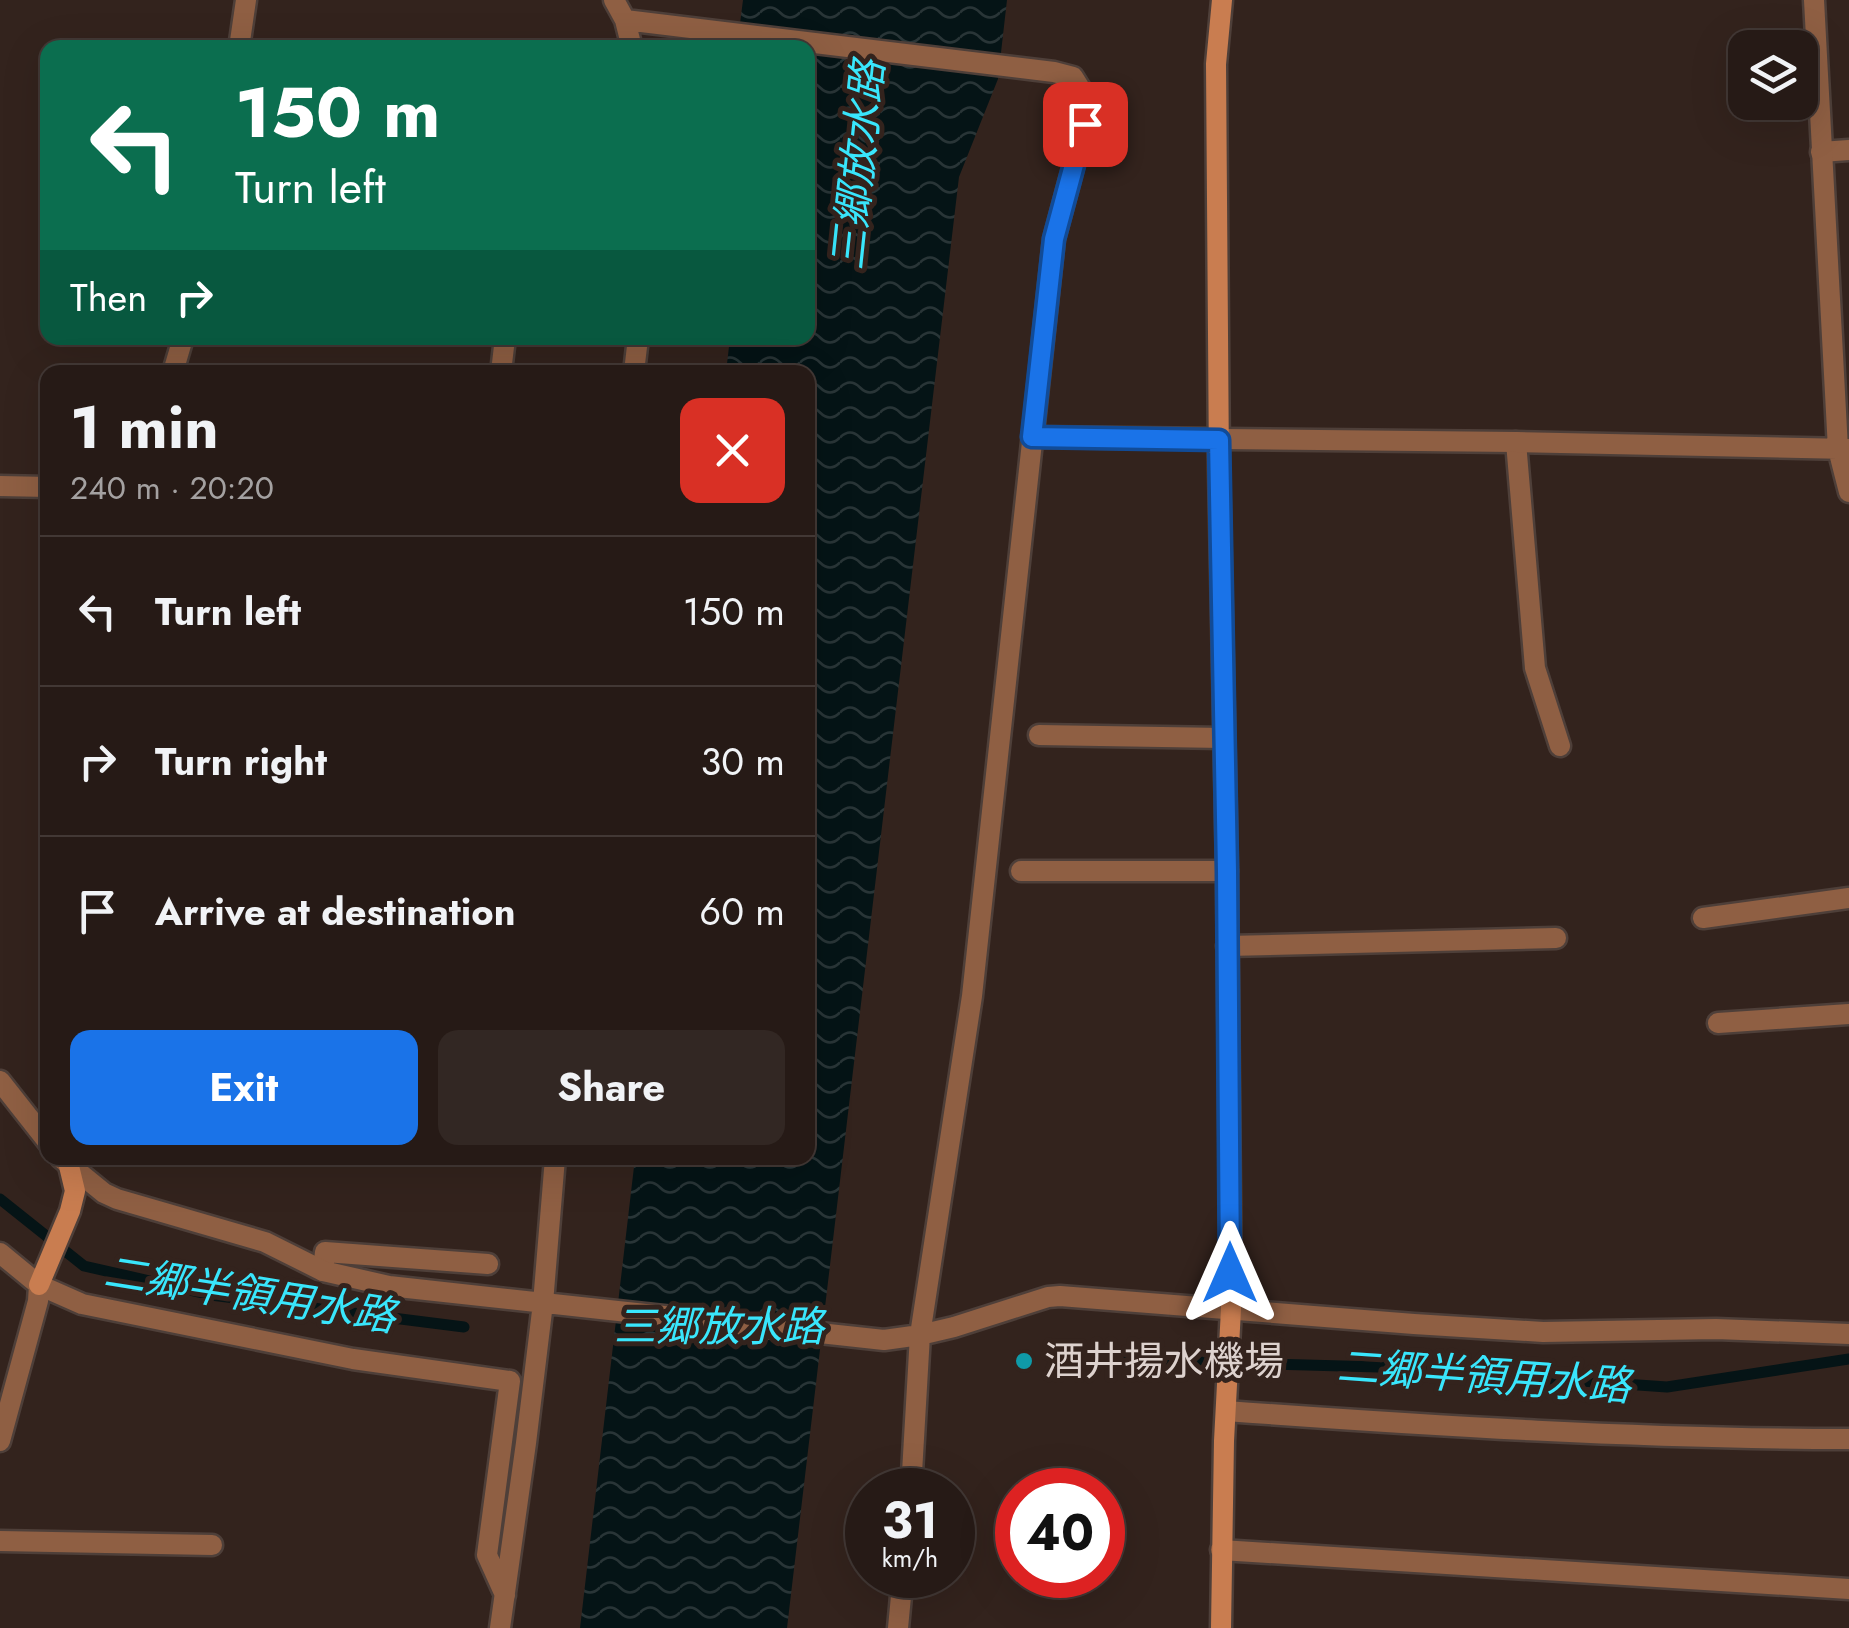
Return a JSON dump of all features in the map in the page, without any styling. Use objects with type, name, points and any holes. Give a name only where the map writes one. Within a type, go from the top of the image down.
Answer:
[{"type":"street","points":[[240,40],[246,0]]},
{"type":"street","points":[[614,0],[630,40]]},
{"type":"street","points":[[1220,1628],[1230,1315],[1216,64],[1222,0]]},
{"type":"street","points":[[1814,0],[1849,492]]},
{"type":"street","points":[[624,20],[782,40]]},
{"type":"street","points":[[815,44],[1073,76],[1088,101],[1054,239],[972,996],[920,1336],[912,1468]]},
{"type":"street","points":[[1822,152],[1849,150]]},
{"type":"street","points":[[1032,437],[1843,449]]},
{"type":"street","points":[[1516,442],[1535,668],[1560,746]]},
{"type":"street","points":[[0,486],[40,488]]},
{"type":"street","points":[[1039,735],[1224,738]]},
{"type":"street","points":[[1021,870],[1227,871]]},
{"type":"street","points":[[1703,918],[1849,898]]},
{"type":"street","points":[[1228,946],[1556,938]]},
{"type":"street","points":[[1718,1023],[1849,1014]]},
{"type":"street","points":[[0,1081],[40,1132]]},
{"type":"street","points":[[0,1441],[39,1285],[75,1191],[68,1165]]},
{"type":"street","points":[[73,1165],[104,1193],[117,1199],[265,1242],[323,1271],[389,1286],[884,1340],[920,1336],[1048,1297],[1098,1298],[1230,1315],[1542,1332],[1716,1329],[1849,1334]]},
{"type":"street","points":[[500,1628],[542,1303],[554,1165]]},
{"type":"street","points":[[323,1271],[325,1252],[488,1264]]},
{"type":"street","points":[[0,1254],[39,1285],[82,1304],[354,1359],[510,1381],[487,1555],[505,1594]]},
{"type":"street","points":[[1227,1404],[1417,1424],[1604,1434],[1849,1439]]},
{"type":"street","points":[[0,1541],[212,1545]]},
{"type":"street","points":[[1221,1550],[1849,1590]]},
{"type":"street","points":[[898,1628],[901,1598]]},
{"type":"water","name":"三郷放水路","points":[[743,0],[1007,0],[998,79],[959,177],[787,1628],[580,1628],[634,1165],[815,1165],[815,365],[727,365],[729,345],[815,345],[815,40],[738,40]]},
{"type":"waterway","name":"二郷半領用水路","points":[[0,1199],[84,1266],[211,1295],[464,1327]]},
{"type":"waterway","name":"二郷半領用水路","points":[[1057,1358],[1379,1367],[1667,1387],[1849,1359]]},
{"type":"place","name":"酒井揚水機場","points":[[1024,1361]]},
{"type":"route","points":[[1085,124],[1054,239],[1032,437],[1219,440],[1230,1273]]}]
